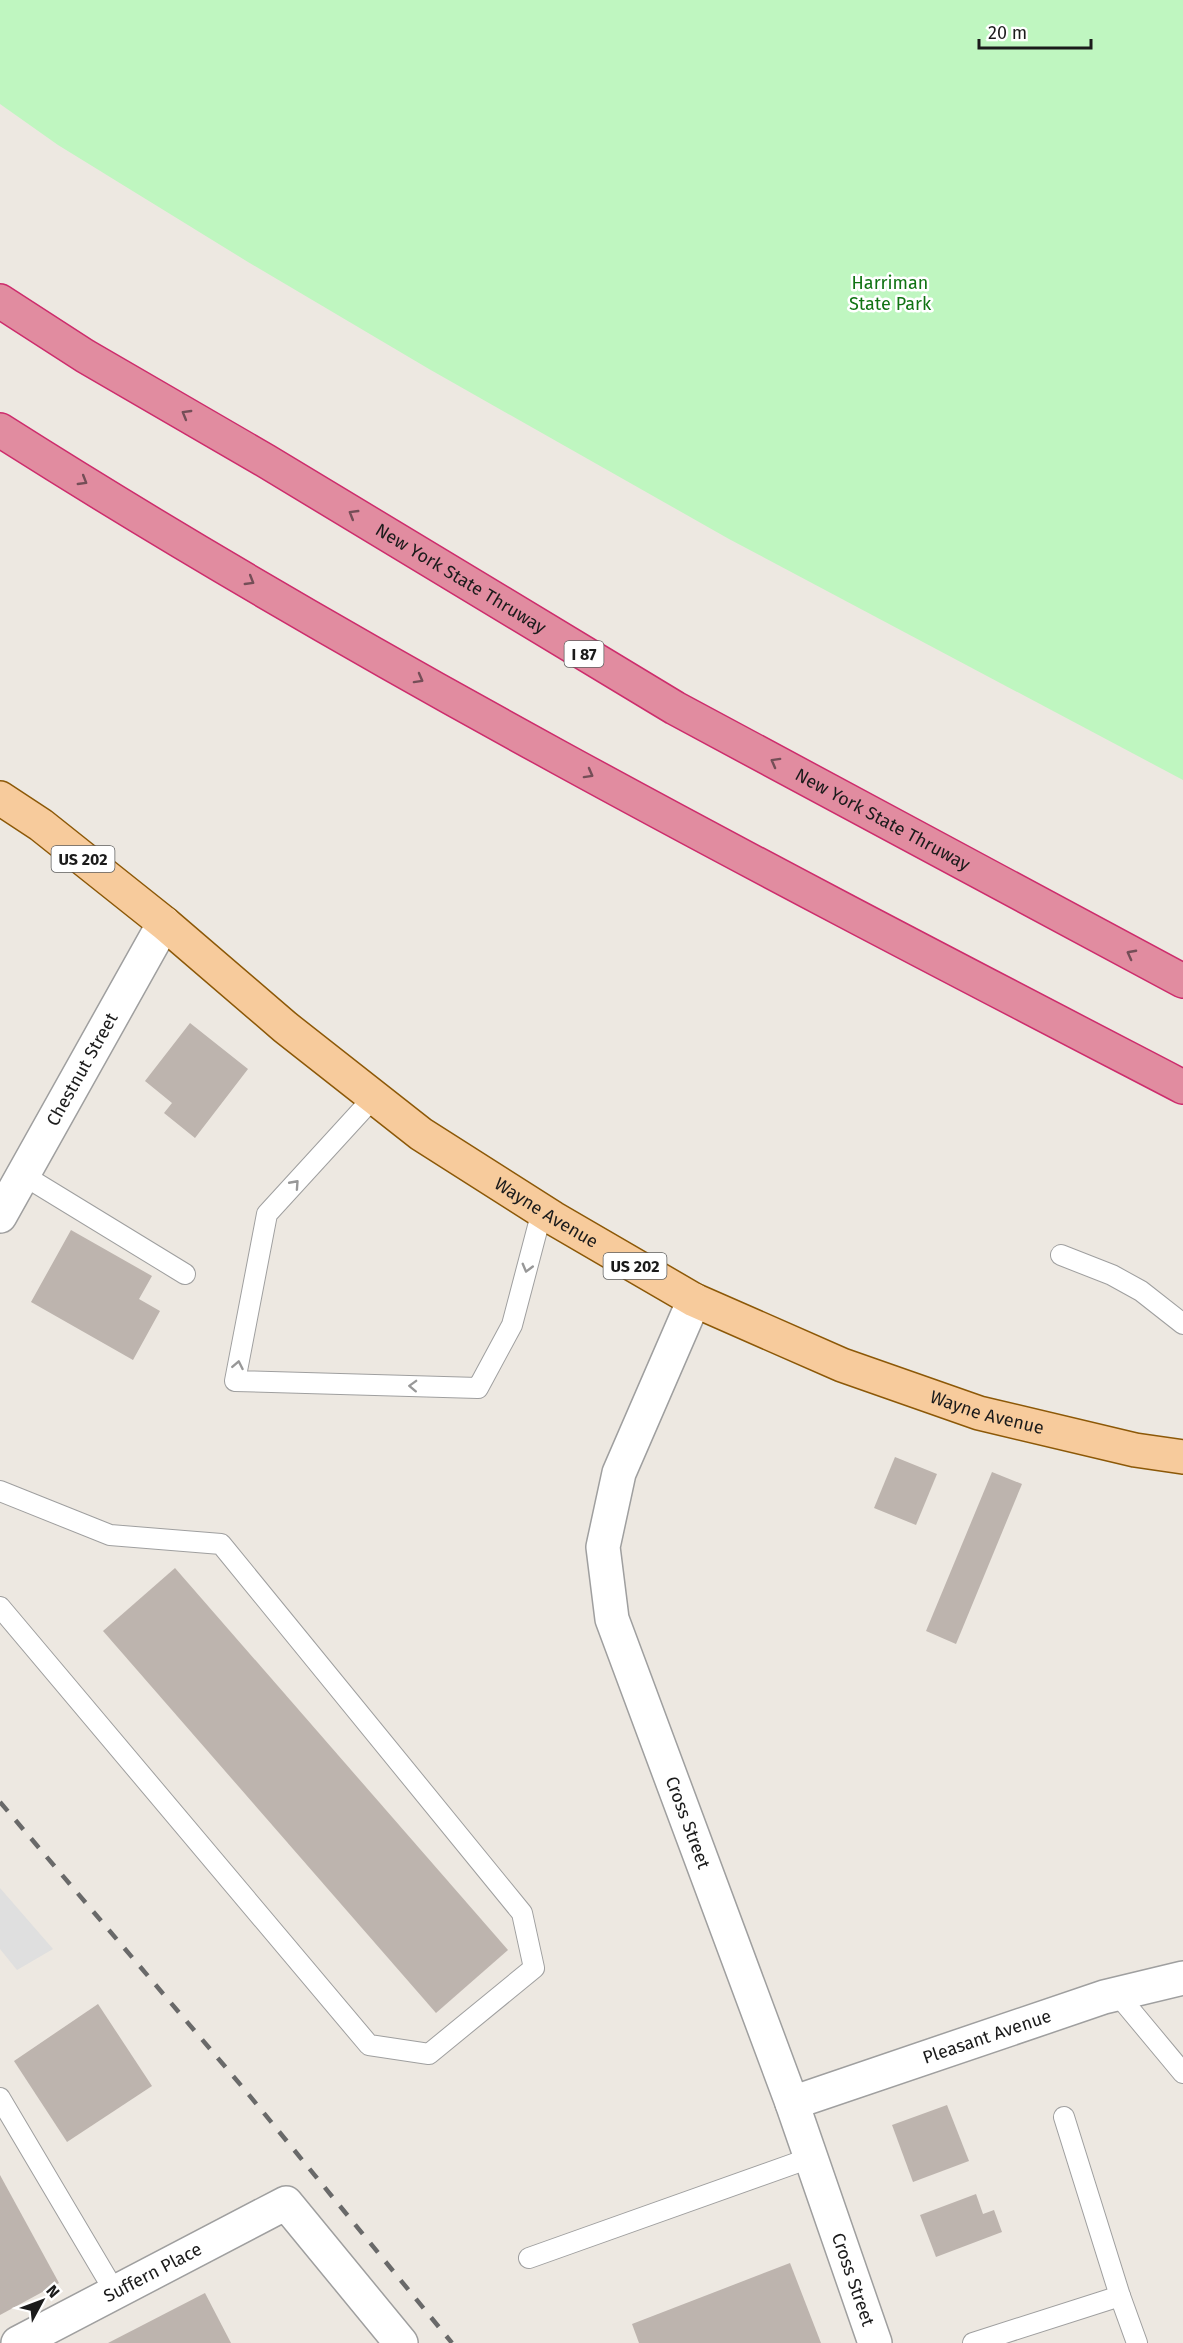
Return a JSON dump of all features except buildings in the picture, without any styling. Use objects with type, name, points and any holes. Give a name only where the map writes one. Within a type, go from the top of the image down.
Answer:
[{"type":"highway","name":"New York State Thruway","points":[[0,301],[85,356],[266,461],[675,708],[1183,981]]},
{"type":"highway","points":[[0,432],[386,661],[607,784],[1183,1088]]},
{"type":"main road","name":"Wayne Avenue","points":[[0,798],[41,825],[164,923],[285,1027],[421,1134],[542,1211],[694,1300],[842,1365],[980,1413],[1135,1450],[1183,1456]]},
{"type":"street","name":"Chestnut Street","points":[[0,1216],[164,923]]},
{"type":"street","name":"Cross Street","points":[[694,1300],[619,1473],[603,1547],[612,1619],[792,2103],[875,2343]]},
{"type":"street","name":"Pleasant Avenue","points":[[792,2103],[1104,1997],[1183,1978]]},
{"type":"street","name":"Suffern Place","points":[[18,2343],[286,2203],[401,2343]]},
{"type":"lane","points":[[374,1097],[267,1214],[235,1381],[478,1388],[512,1325],[542,1211]]},
{"type":"lane","points":[[23,1175],[185,1274]]},
{"type":"lane","points":[[1061,1255],[1112,1275],[1141,1291],[1183,1324]]},
{"type":"lane","points":[[0,1491],[110,1535],[220,1544],[522,1913],[534,1968],[429,2054],[369,2045],[0,1608]]},
{"type":"lane","points":[[1118,1995],[1183,2073]]},
{"type":"lane","points":[[0,2098],[115,2292]]},
{"type":"lane","points":[[1064,2117],[1137,2343]]},
{"type":"lane","points":[[529,2258],[810,2158]]},
{"type":"lane","points":[[973,2343],[1120,2296]]},
{"type":"green space","name":"Harriman State Park","points":[[0,0],[1183,0],[1183,780],[729,539],[429,369],[248,262],[58,145],[0,104]]},
{"type":"shaded area","points":[[0,1888],[53,1949],[17,1970],[0,1949]]},
{"type":"railway","points":[[0,1802],[245,2090],[452,2343]]}]
